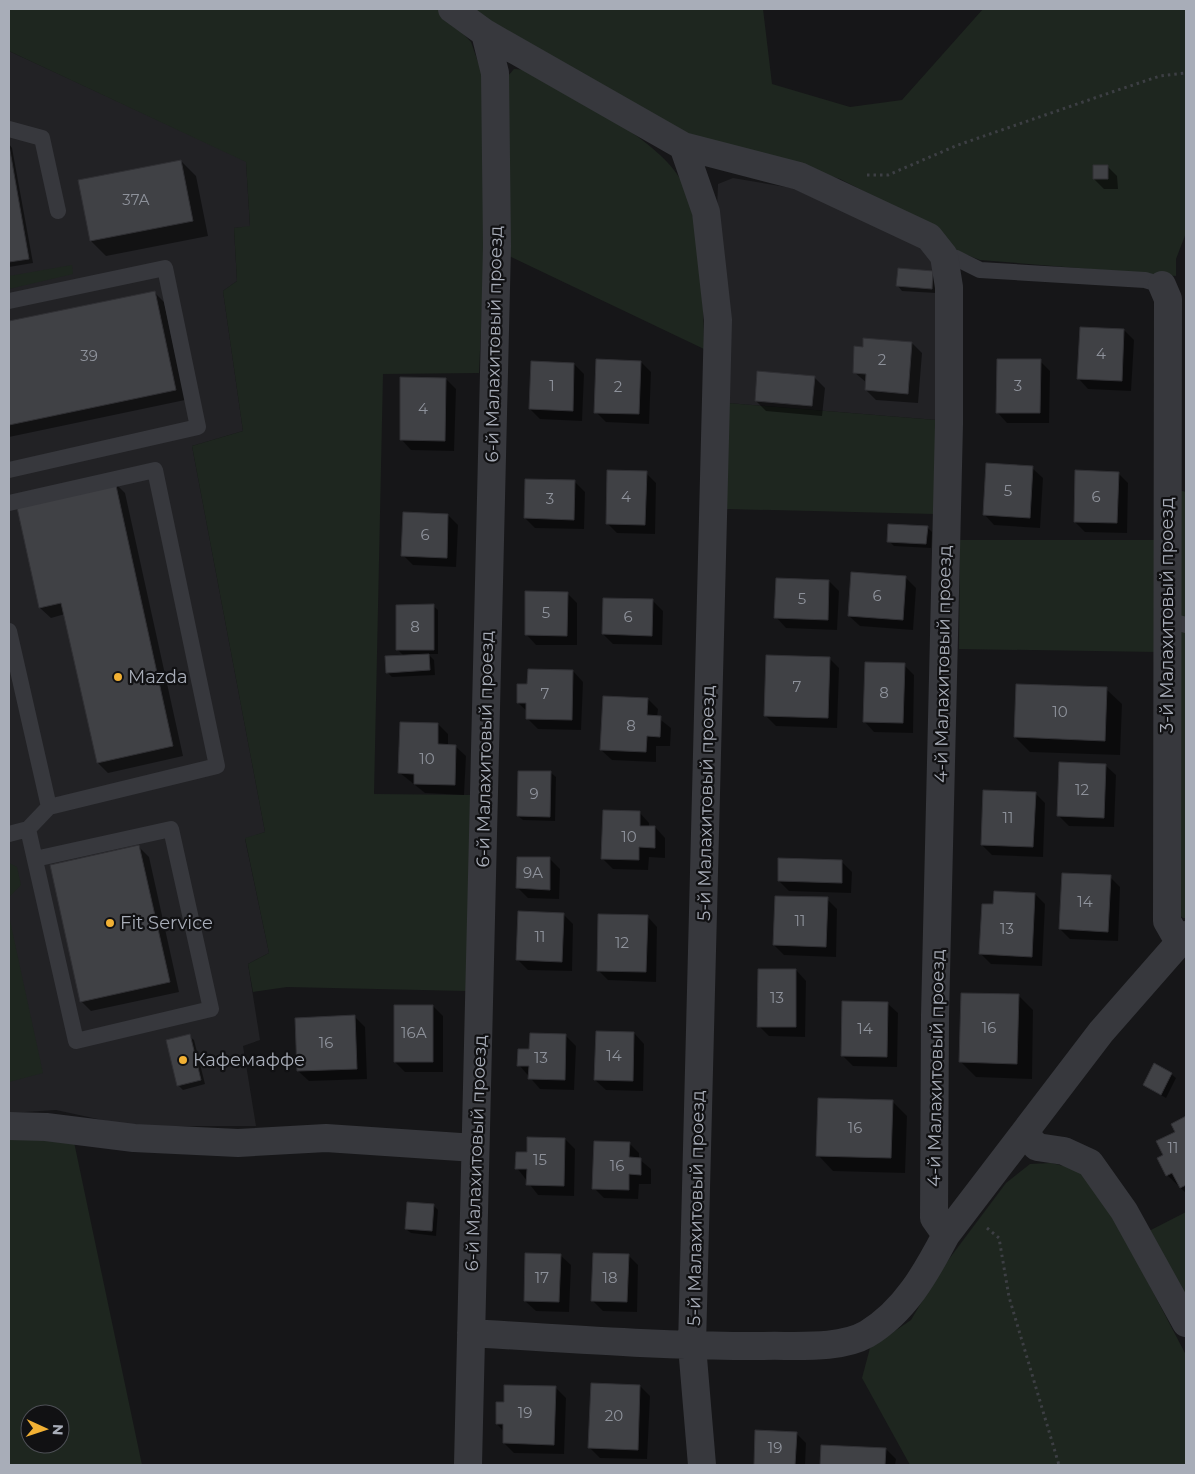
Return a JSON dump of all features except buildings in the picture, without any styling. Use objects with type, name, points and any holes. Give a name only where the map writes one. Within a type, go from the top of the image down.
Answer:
[{"type":"street","points":[[452,9],[485,33],[682,146],[799,176],[928,237],[944,256]]},
{"type":"street","name":"6-й Малахитовый проезд","points":[[468,1465],[497,246],[494,73],[485,33]]},
{"type":"street","name":"5-й Малахитовый проезд","points":[[682,146],[706,212],[718,320],[692,1346],[702,1465]]},
{"type":"street","name":"4-й Малахитовый проезд","points":[[944,256],[949,287],[949,424],[935,1016],[934,1218],[946,1235]]},
{"type":"street","name":"3-й Малахитовый проезд","points":[[1162,285],[1168,299],[1177,622],[1166,921],[1183,938]]},
{"type":"street","points":[[471,1333],[692,1346],[829,1345],[866,1335],[899,1310],[929,1268],[946,1235],[1101,1032],[1183,938]]},
{"type":"street","points":[[9,1126],[46,1127],[144,1139],[238,1143],[326,1138],[475,1148]]},
{"type":"street","points":[[1024,1134],[1037,1147],[1064,1152],[1090,1163],[1124,1211],[1186,1323]]},
{"type":"lane","points":[[9,129],[42,138],[58,211]]},
{"type":"lane","points":[[944,256],[956,258],[980,270],[1145,280],[1162,285]]},
{"type":"lane","points":[[9,301],[165,268],[198,427],[9,470]]},
{"type":"lane","points":[[9,503],[155,470],[217,766],[48,807],[28,829],[9,834]]},
{"type":"lane","points":[[9,631],[48,807]]},
{"type":"lane","points":[[28,829],[76,1040],[210,1009],[171,829],[36,859]]},
{"type":"path","points":[[858,175],[888,174],[958,145],[1112,92],[1160,76],[1186,73]]},
{"type":"path","points":[[963,1214],[984,1224],[1000,1238],[1009,1296],[1059,1465]]},
{"type":"shaded area","points":[[9,9],[440,9],[471,42],[483,76],[485,239],[479,373],[383,374],[374,794],[472,795],[466,991],[287,987],[253,992],[248,964],[269,953],[245,838],[265,832],[192,446],[243,431],[223,291],[237,281],[234,228],[250,226],[246,162],[9,51]]},
{"type":"shaded area","points":[[473,9],[763,9],[772,84],[850,107],[902,100],[983,9],[1186,9],[1186,233],[1176,259],[1176,276],[980,260],[949,248],[930,225],[840,179],[687,134],[493,23]]},
{"type":"shaded area","points":[[9,51],[246,161],[250,227],[234,228],[237,281],[223,291],[243,431],[192,446],[265,832],[245,839],[269,953],[248,964],[260,1040],[243,1046],[256,1126],[130,1126],[56,1110],[9,1113]]},
{"type":"shaded area","points":[[514,69],[527,70],[610,118],[651,147],[679,177],[686,193],[697,236],[702,285],[704,349],[507,255],[508,76]]},
{"type":"shaded area","points":[[733,178],[792,188],[917,244],[935,260],[938,291],[936,420],[727,403],[717,209],[718,184]]},
{"type":"shaded area","points":[[72,265],[73,274],[9,289],[9,276]]},
{"type":"shaded area","points":[[727,403],[936,420],[935,514],[727,509]]},
{"type":"shaded area","points":[[1179,490],[1186,492],[1186,918],[1177,913]]},
{"type":"shaded area","points":[[960,540],[1158,540],[1157,652],[959,649]]},
{"type":"shaded area","points":[[9,863],[17,867],[21,885],[9,897]]},
{"type":"shaded area","points":[[9,916],[43,1073],[9,1082]]},
{"type":"shaded area","points":[[9,1138],[74,1142],[142,1465],[9,1465]]},
{"type":"shaded area","points":[[1051,1163],[1081,1170],[1111,1212],[1186,1355],[1186,1465],[910,1465],[862,1378],[870,1348],[911,1320],[940,1271],[1006,1183],[1030,1164]]},
{"type":"shaded area","points":[[1186,1212],[1186,1302],[1149,1231]]},
{"type":"place","name":"Mazda","points":[[118,677]]},
{"type":"place","name":"Fit Service","points":[[110,923]]},
{"type":"place","name":"Кафемаффе","points":[[183,1060]]}]
